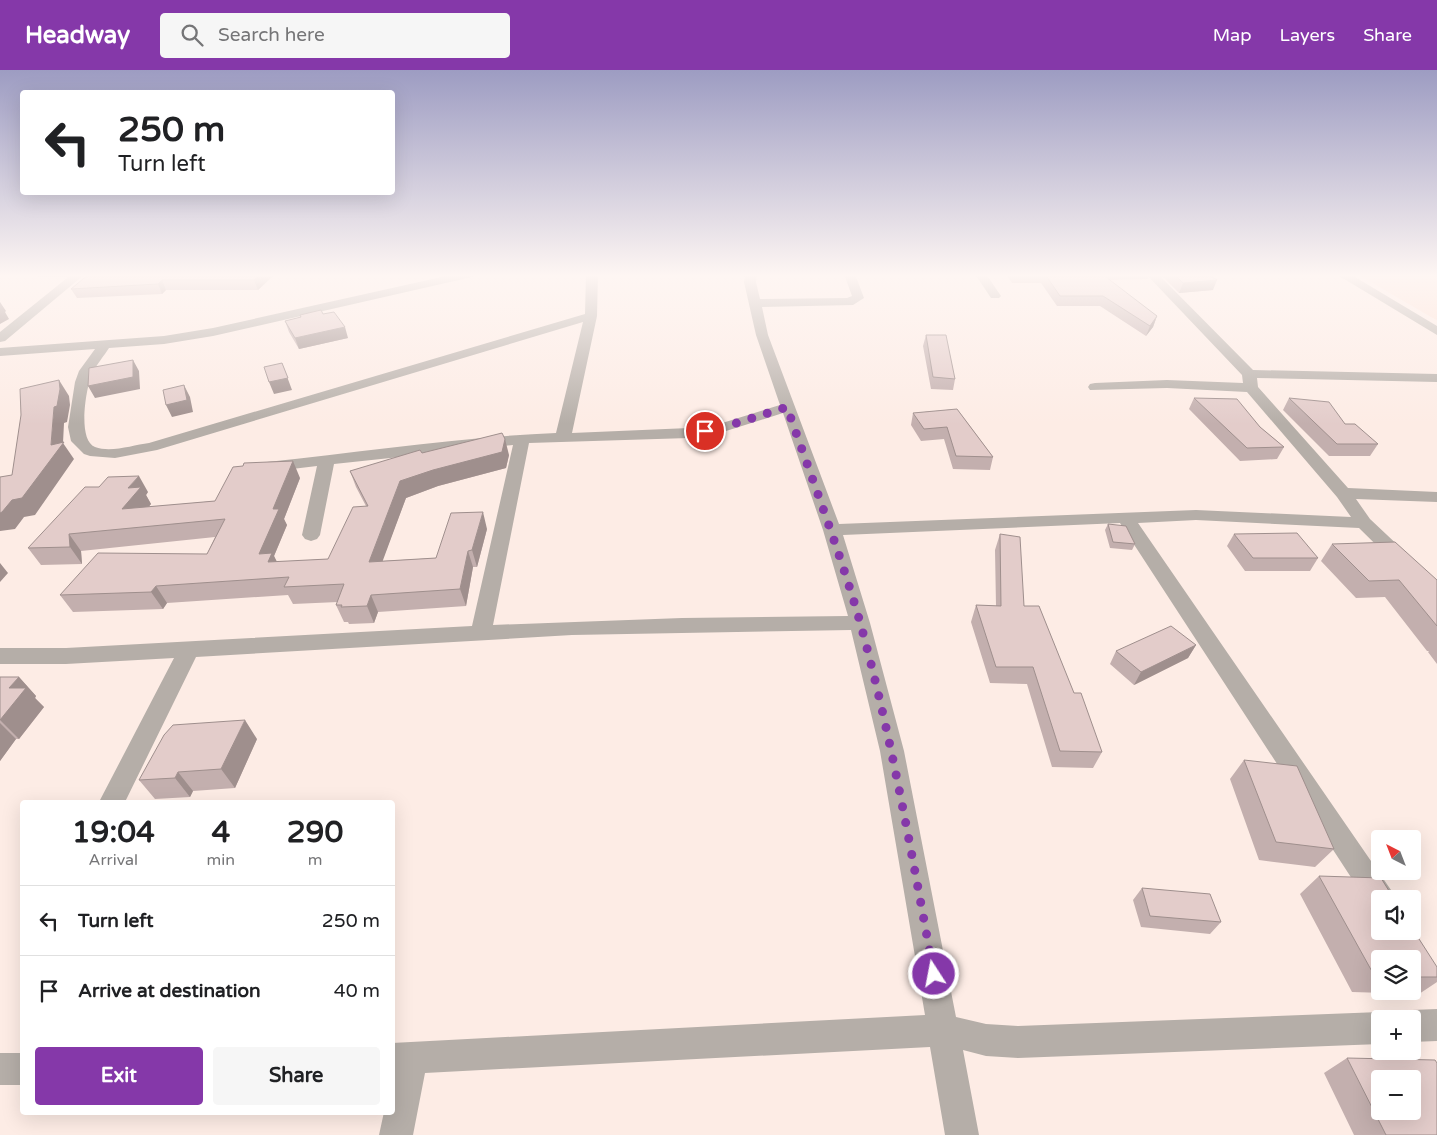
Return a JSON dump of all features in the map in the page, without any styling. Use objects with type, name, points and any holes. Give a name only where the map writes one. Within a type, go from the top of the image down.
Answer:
[{"type":"street","points":[[0,338],[18,324]]},
{"type":"street","points":[[0,352],[104,346],[164,340],[250,324]]},
{"type":"street","points":[[104,346],[86,371],[76,427],[79,441],[90,450],[115,453],[150,446],[565,324]]},
{"type":"street","points":[[563,436],[589,324]]},
{"type":"street","points":[[760,324],[787,407],[832,530],[860,623],[892,751],[945,1030],[962,1135]]},
{"type":"street","points":[[1197,324],[1250,381],[1343,493],[1364,523],[1437,593]]},
{"type":"street","points":[[1425,324],[1437,331]]},
{"type":"street","points":[[1095,387],[1250,381],[1437,378]]},
{"type":"street","points":[[249,469],[522,439],[563,436],[689,433],[721,428],[787,407]]},
{"type":"street","points":[[481,633],[522,439]]},
{"type":"street","points":[[311,535],[327,460]]},
{"type":"street","points":[[1343,493],[1437,497]]},
{"type":"street","points":[[832,530],[1196,515],[1364,523]]},
{"type":"street","points":[[1125,517],[1375,890]]},
{"type":"street","points":[[0,656],[66,656],[481,633],[682,625],[860,623]]},
{"type":"street","points":[[113,800],[189,649]]},
{"type":"street","points":[[1421,1026],[1437,1025]]},
{"type":"street","points":[[396,1135],[402,1059],[945,1030],[986,1040],[1018,1042],[1371,1028]]},
{"type":"street","points":[[0,1069],[20,1069]]},
{"type":"building","points":[[287,324],[343,324],[345,327],[295,338]]},
{"type":"building","points":[[926,335],[946,335],[955,379],[933,377]]},
{"type":"building","points":[[133,360],[133,377],[88,386],[89,368]]},
{"type":"building","points":[[282,363],[288,378],[269,382],[264,367]]},
{"type":"building","points":[[59,380],[60,389],[57,406],[54,407],[51,445],[64,442],[22,498],[12,500],[0,513],[0,477],[12,475],[21,415],[20,389]]},
{"type":"building","points":[[184,385],[187,400],[166,405],[163,390]]},
{"type":"building","points":[[1194,398],[1237,399],[1260,427],[1284,447],[1247,448]]},
{"type":"building","points":[[1289,398],[1329,402],[1345,424],[1355,424],[1378,444],[1337,444]]},
{"type":"building","points":[[957,409],[993,457],[956,456],[947,427],[924,429],[913,413]]},
{"type":"building","points":[[502,433],[505,439],[502,452],[433,470],[400,481],[369,562],[436,558],[451,513],[483,512],[472,550],[468,551],[460,589],[371,595],[367,606],[341,607],[342,605],[336,605],[344,584],[284,587],[289,577],[156,586],[151,592],[60,595],[98,553],[207,554],[225,519],[69,534],[70,547],[28,548],[85,487],[99,487],[108,477],[139,476],[128,488],[141,487],[122,509],[215,501],[233,467],[243,466],[244,463],[293,461],[273,509],[279,509],[259,554],[272,553],[268,562],[328,559],[353,507],[368,506],[350,471],[420,450],[422,453]]},
{"type":"building","points":[[1108,524],[1126,526],[1135,544],[1113,542]]},
{"type":"building","points":[[1297,533],[1318,558],[1253,558],[1234,534]]},
{"type":"building","points":[[1000,534],[1020,537],[1024,606],[1039,606],[1074,693],[1081,693],[1102,752],[1060,751],[1033,667],[996,667],[976,605],[1001,606]]},
{"type":"building","points":[[1395,542],[1437,580],[1437,626],[1399,580],[1369,581],[1332,544]]},
{"type":"building","points":[[1171,626],[1196,645],[1141,672],[1116,651]]},
{"type":"building","points":[[0,677],[19,677],[9,688],[26,688],[0,720]]},
{"type":"building","points":[[245,720],[221,769],[178,772],[175,778],[139,780],[164,735],[173,725]]},
{"type":"building","points":[[1244,760],[1297,766],[1334,849],[1276,842]]},
{"type":"building","points":[[1319,876],[1371,878],[1371,880],[1382,880],[1388,890],[1371,890],[1371,940],[1420,940],[1437,967],[1437,977],[1421,977],[1421,950],[1371,950],[1371,970]]},
{"type":"building","points":[[1142,888],[1210,894],[1221,922],[1150,916]]},
{"type":"building","points":[[1347,1058],[1435,1060],[1437,1063],[1437,1135],[1386,1135],[1378,1120],[1421,1120],[1421,1070],[1371,1070],[1371,1105]]},
{"type":"route","points":[[705,431],[721,428],[787,407],[832,530],[860,623],[892,751],[934,974]]}]
